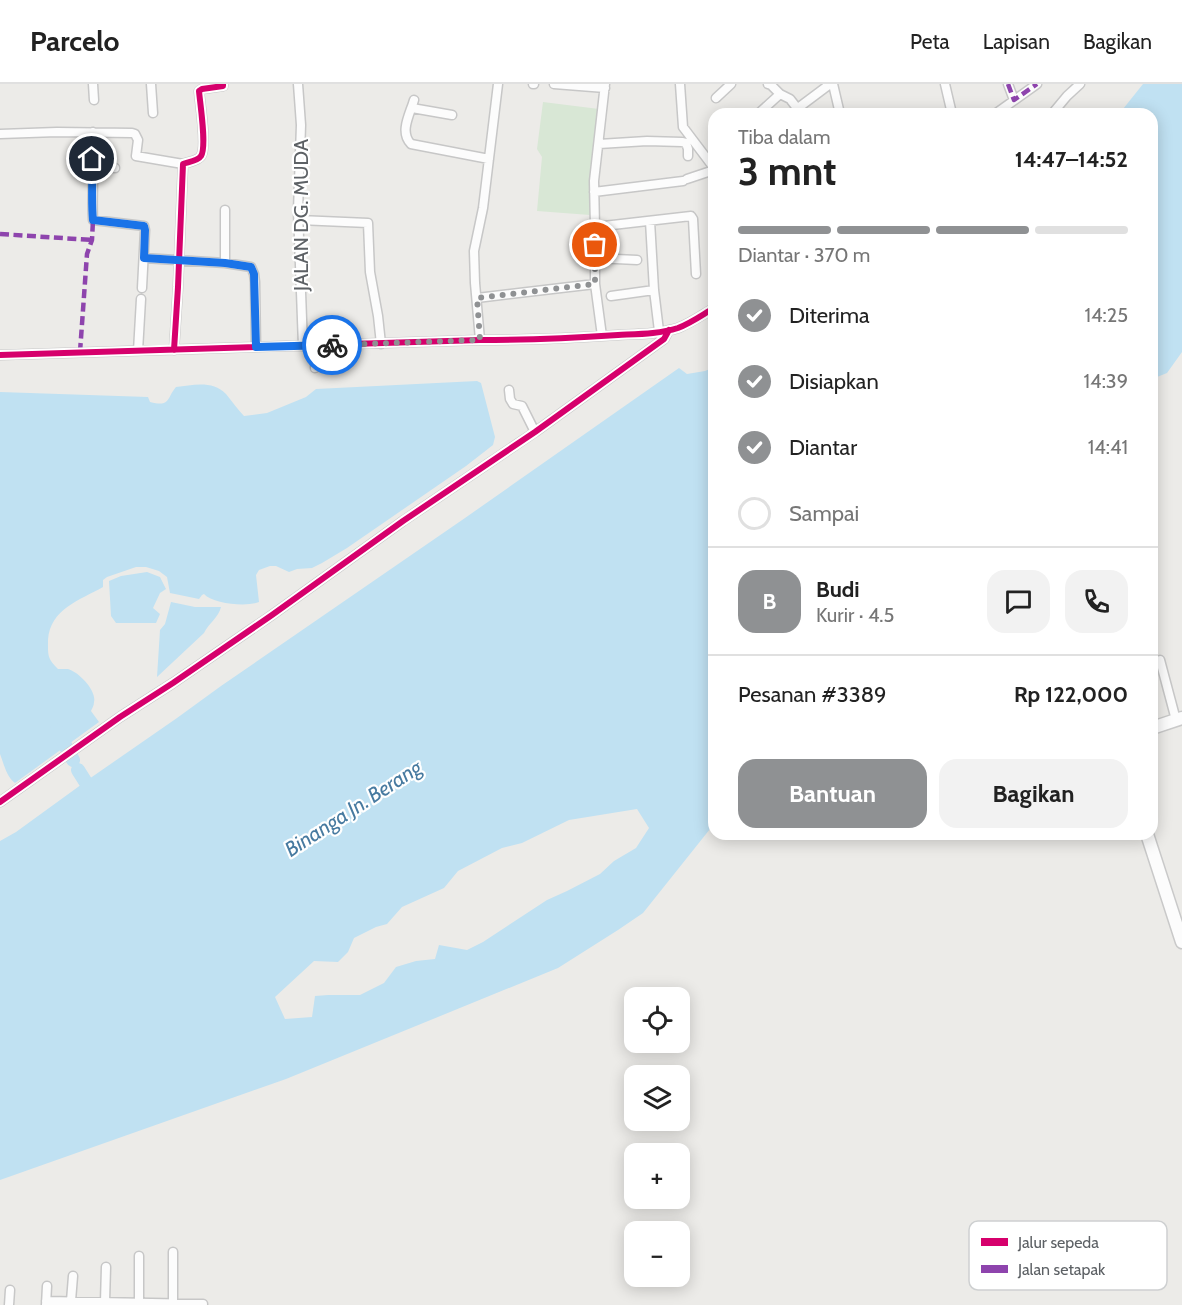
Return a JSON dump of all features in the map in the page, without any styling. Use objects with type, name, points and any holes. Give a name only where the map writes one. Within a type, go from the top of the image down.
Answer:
[{"type":"street","points":[[93,84],[94,100]]},
{"type":"street","points":[[151,84],[153,113]]},
{"type":"street","points":[[0,134],[93,132],[135,134],[138,140],[136,156],[183,164],[198,159],[202,152],[199,91],[223,86],[223,84]]},
{"type":"street","name":"JALAN DG. MUDA","points":[[298,84],[301,125],[298,198],[303,346]]},
{"type":"street","points":[[480,340],[474,251],[483,208],[498,84]]},
{"type":"street","points":[[554,84],[605,86],[594,181],[595,284],[602,336]]},
{"type":"street","points":[[680,84],[683,128],[708,161]]},
{"type":"street","points":[[720,92],[731,84]]},
{"type":"street","points":[[768,84],[790,99],[792,108]]},
{"type":"street","points":[[797,108],[832,84],[838,108]]},
{"type":"street","points":[[945,84],[951,108]]},
{"type":"street","points":[[1008,84],[1014,100]]},
{"type":"street","points":[[1003,108],[1036,84]]},
{"type":"street","points":[[1057,108],[1080,84]]},
{"type":"street","points":[[765,108],[780,94]]},
{"type":"street","points":[[452,115],[413,104],[405,130],[407,140],[411,144],[489,159]]},
{"type":"street","points":[[93,132],[93,220],[144,226],[142,288]]},
{"type":"street","points":[[599,144],[647,141],[682,142],[686,143],[688,156]]},
{"type":"street","points":[[174,350],[183,164]]},
{"type":"street","points":[[92,168],[116,168]]},
{"type":"street","points":[[594,192],[685,180],[708,171]]},
{"type":"street","points":[[225,210],[225,263]]},
{"type":"street","points":[[596,227],[691,216],[696,274]]},
{"type":"street","points":[[299,219],[368,223],[370,272],[381,344]]},
{"type":"street","points":[[650,220],[659,331]]},
{"type":"street","points":[[144,258],[248,266],[253,270],[255,282],[256,347]]},
{"type":"street","points":[[595,258],[637,260]]},
{"type":"street","points":[[477,298],[595,284]]},
{"type":"street","points":[[611,296],[654,290]]},
{"type":"street","points":[[138,351],[141,299]]},
{"type":"street","points":[[0,355],[538,340],[669,330],[708,312]]},
{"type":"street","points":[[0,801],[73,749],[225,648],[403,521],[535,432],[664,339],[669,330]]},
{"type":"street","points":[[315,368],[316,345]]},
{"type":"street","points":[[509,390],[513,404],[522,406],[535,432]]},
{"type":"street","points":[[1158,726],[1179,719],[1160,660]]},
{"type":"street","points":[[1149,840],[1182,942]]},
{"type":"street","points":[[173,1252],[173,1303]]},
{"type":"street","points":[[139,1256],[139,1302]]},
{"type":"street","points":[[105,1302],[106,1268]]},
{"type":"street","points":[[71,1302],[73,1276]]},
{"type":"street","points":[[47,1286],[46,1303],[203,1304]]},
{"type":"street","points":[[9,1305],[10,1290]]},
{"type":"green space","points":[[543,102],[599,109],[590,183],[590,215],[537,211],[542,157],[537,149]]},
{"type":"water","points":[[1143,84],[1182,84],[1182,352],[1167,373],[1158,377],[1158,108],[1124,108]]},
{"type":"water","name":"Binanga Jn. Berang","points":[[679,368],[687,374],[708,370],[708,832],[643,913],[558,968],[286,1079],[0,1180],[0,841]],"holes":[[[637,809],[649,828],[636,848],[614,861],[600,874],[547,900],[467,950],[439,945],[435,959],[416,961],[396,967],[384,983],[360,995],[315,996],[312,1017],[285,1019],[275,997],[314,961],[338,962],[348,952],[354,938],[387,924],[402,907],[444,888],[458,871],[502,848],[522,843],[569,820]]]},
{"type":"water","points":[[477,381],[481,383],[495,437],[493,445],[466,466],[322,563],[312,568],[289,572],[276,566],[259,570],[256,575],[259,602],[230,604],[204,594],[199,599],[170,593],[167,577],[159,571],[136,567],[107,577],[103,580],[103,587],[76,601],[60,613],[50,629],[49,656],[58,669],[68,669],[86,682],[94,698],[91,711],[99,722],[15,783],[9,777],[0,754],[0,392],[148,397],[150,402],[165,403],[176,387],[209,385],[226,394],[244,416],[267,413],[306,397],[316,389]]},
{"type":"water","points":[[147,572],[160,577],[166,589],[160,593],[153,608],[160,614],[156,623],[116,623],[111,616],[109,581],[121,576]]},
{"type":"water","points":[[171,602],[195,607],[221,607],[204,633],[157,677],[160,630],[165,624]]},
{"type":"waterway","points":[[57,730],[73,760]]},
{"type":"waterway","points":[[78,770],[95,797]]},
{"type":"marked path","points":[[1008,84],[1014,100],[1037,84]]},
{"type":"marked path","points":[[80,352],[87,254],[92,240],[93,220]]},
{"type":"marked path","points":[[0,234],[92,240]]},
{"type":"marked path","points":[[179,263],[179,260],[251,267],[255,282],[256,347]]},
{"type":"cycle path","points":[[174,350],[183,164],[198,159],[203,151],[199,91],[223,86],[223,84]]},
{"type":"cycle path","points":[[0,355],[641,334],[678,328],[708,312]]},
{"type":"cycle path","points":[[0,802],[120,717],[272,615],[403,521],[535,432],[664,339],[669,330]]},
{"type":"way so far","points":[[332,345],[480,340],[477,298],[595,284],[595,245]]},
{"type":"route","points":[[92,159],[93,220],[144,226],[144,258],[225,263],[251,267],[254,274],[256,347],[332,345]]}]
